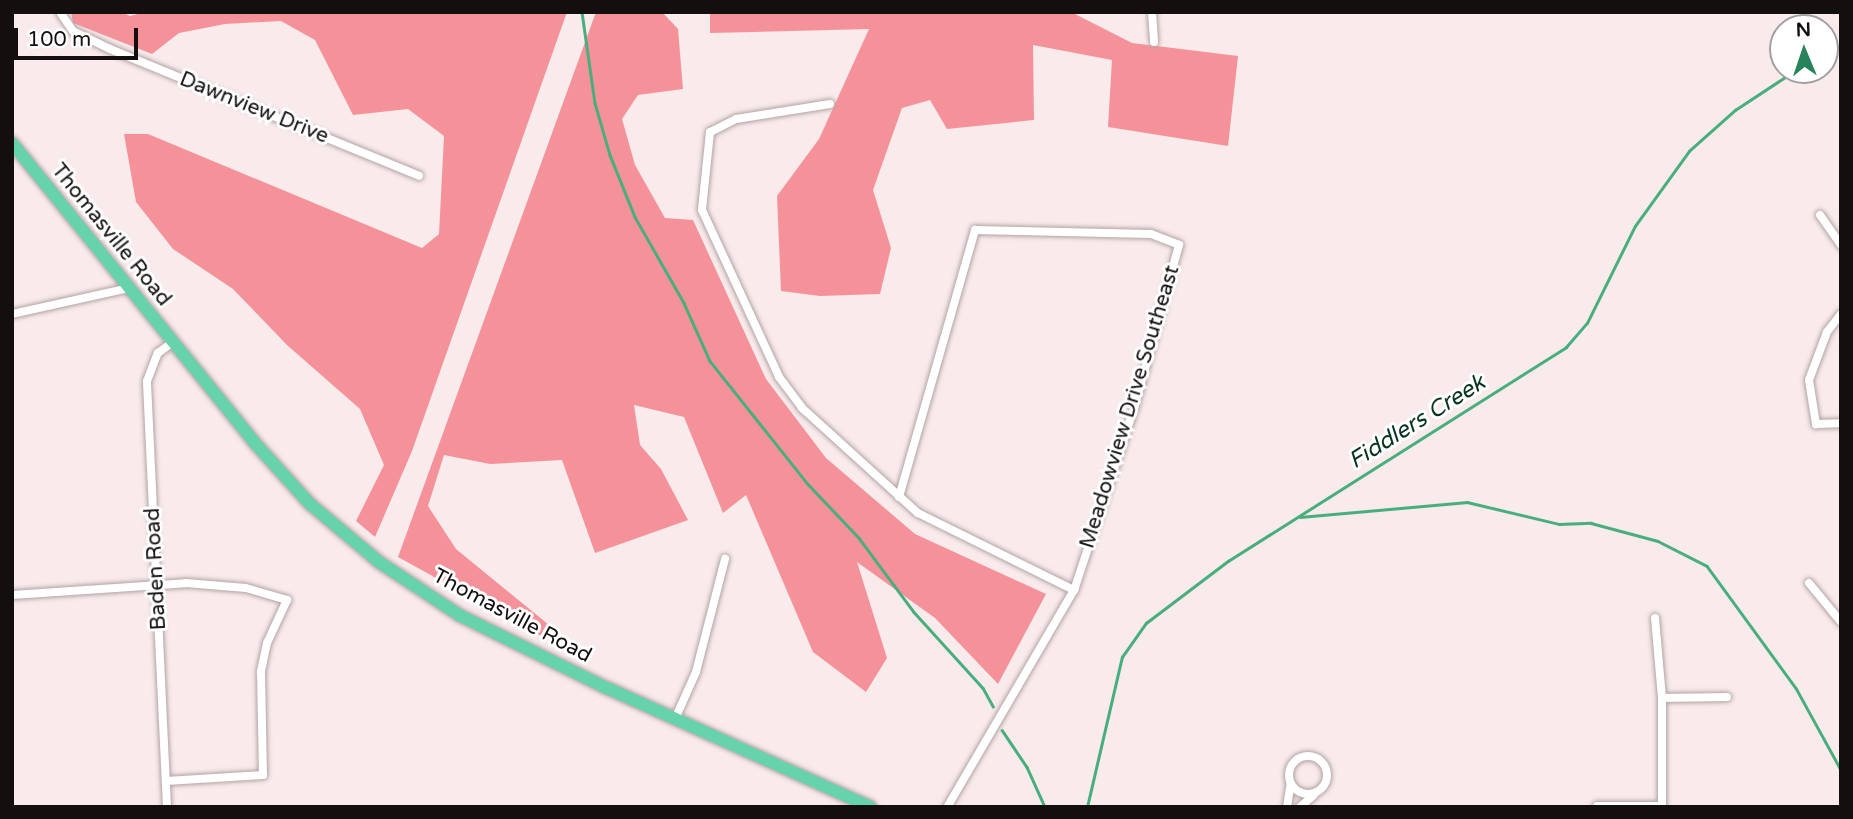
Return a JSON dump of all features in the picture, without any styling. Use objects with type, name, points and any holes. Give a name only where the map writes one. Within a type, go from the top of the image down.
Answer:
[{"type":"main road","name":"Thomasville Road","points":[[12,144],[173,342],[310,504],[379,562],[459,614],[675,719],[870,807]]},
{"type":"street","name":"Dawnview Drive","points":[[60,12],[74,31],[110,50],[419,176]]},
{"type":"street","points":[[1152,12],[1154,42]]},
{"type":"street","points":[[830,104],[736,119],[710,132],[702,210],[779,377],[802,408],[899,497],[941,527],[1074,590]]},
{"type":"street","points":[[1820,215],[1841,245]]},
{"type":"street","name":"Meadowview Drive Southeast","points":[[899,497],[975,230],[1151,234],[1179,245],[1135,405],[1074,590],[947,807]]},
{"type":"street","points":[[12,314],[129,288]]},
{"type":"street","points":[[1841,314],[1826,331],[1809,380],[1816,424],[1841,423]]},
{"type":"street","name":"Baden Road","points":[[167,807],[147,381],[158,353],[173,342]]},
{"type":"street","points":[[675,719],[696,672],[725,559]]},
{"type":"street","points":[[1809,583],[1841,622]]},
{"type":"street","points":[[12,595],[218,584],[287,600],[267,643],[261,673],[263,775],[166,781]]},
{"type":"street","points":[[1597,806],[1662,806],[1662,698],[1655,618]]},
{"type":"street","points":[[1662,698],[1727,697]]},
{"type":"street","points":[[1286,807],[1294,762],[1301,757],[1318,758],[1328,772],[1323,788],[1300,807]]},
{"type":"street","points":[[1291,783],[1299,792],[1316,793]]},
{"type":"shaded area","points":[[71,12],[122,12],[130,16],[145,12],[567,12],[412,451],[375,537],[356,521],[384,465],[360,409],[287,345],[233,289],[173,249],[136,202],[124,134],[148,134],[422,248],[439,234],[444,136],[408,109],[353,115],[315,40],[281,21],[225,24],[179,33],[152,54],[73,23]]},
{"type":"shaded area","points":[[596,12],[662,12],[678,29],[683,89],[638,95],[622,119],[635,165],[665,218],[693,220],[766,379],[826,458],[915,534],[1046,594],[998,684],[935,618],[857,562],[887,658],[866,692],[813,652],[746,495],[723,513],[684,417],[634,405],[640,445],[661,469],[688,520],[595,553],[562,460],[490,464],[444,455],[428,506],[456,549],[549,625],[545,638],[398,557]]},
{"type":"shaded area","points":[[710,12],[1071,12],[1132,43],[1238,56],[1228,146],[1108,127],[1112,60],[1033,45],[1034,120],[947,129],[930,100],[902,108],[873,190],[891,248],[880,294],[820,296],[781,291],[777,196],[819,139],[869,29],[710,33]]},
{"type":"waterway","points":[[582,12],[595,103],[610,155],[635,217],[684,303],[710,361],[808,484],[859,538],[914,612],[983,688],[993,706]]},
{"type":"waterway","name":"Fiddlers Creek","points":[[1087,807],[1122,657],[1146,623],[1228,561],[1566,347],[1587,323],[1635,226],[1689,151],[1735,110],[1775,84]]},
{"type":"waterway","points":[[1300,517],[1467,502],[1559,524],[1591,523],[1658,541],[1707,566],[1796,688],[1841,770]]},
{"type":"waterway","points":[[1002,730],[1027,767],[1045,807]]}]
